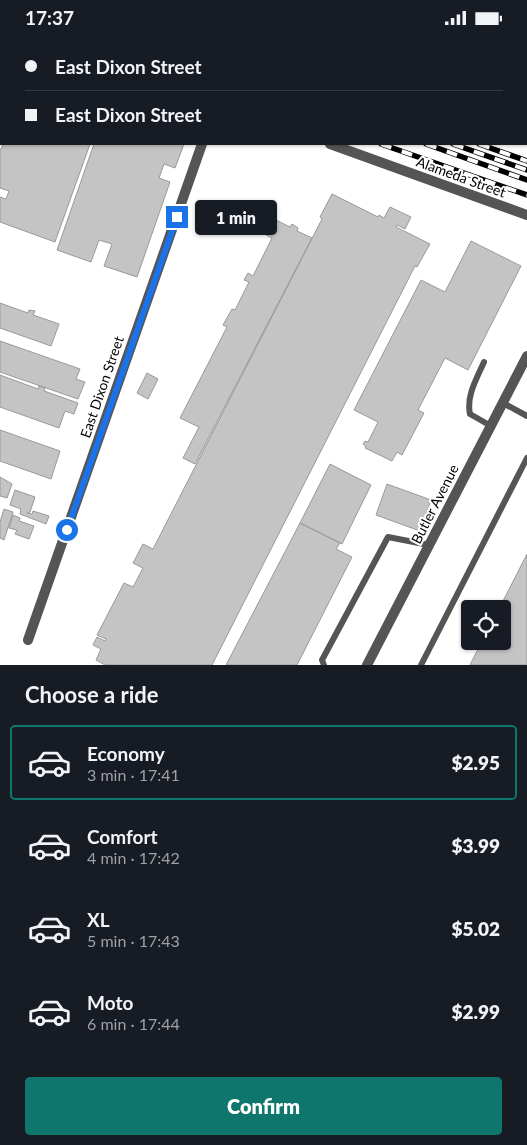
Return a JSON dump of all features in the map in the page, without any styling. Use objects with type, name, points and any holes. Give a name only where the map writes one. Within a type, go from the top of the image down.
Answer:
[{"type":"street","name":"East Dixon Street","points":[[28,640],[202,145]]},
{"type":"street","name":"Alameda Street","points":[[333,145],[527,215]]},
{"type":"street","name":"Butler Avenue","points":[[368,665],[527,356]]},
{"type":"lane","points":[[484,361],[471,391],[469,407],[470,414],[491,426]]},
{"type":"lane","points":[[503,403],[527,416]]},
{"type":"lane","points":[[421,665],[527,458]]},
{"type":"lane","points":[[324,665],[322,660],[388,537],[430,545]]},
{"type":"building","points":[[3,145],[90,145],[55,242],[0,222],[0,197],[6,199],[9,191],[0,188],[0,151]]},
{"type":"building","points":[[94,145],[184,145],[175,168],[164,164],[159,178],[170,182],[137,277],[104,266],[112,244],[99,240],[91,262],[57,250]]},
{"type":"building","points":[[332,194],[378,217],[379,215],[384,218],[390,207],[411,217],[405,229],[397,225],[396,227],[430,244],[417,267],[415,266],[212,665],[105,665],[96,660],[101,649],[93,645],[97,637],[105,641],[106,639],[97,635],[124,583],[133,587],[143,568],[133,563],[143,544],[153,549],[322,219],[320,217]]},
{"type":"building","points":[[238,201],[290,227],[292,224],[298,228],[297,231],[312,238],[195,464],[183,458],[199,427],[180,418],[227,327],[223,325],[232,309],[235,310],[249,282],[244,280],[248,273],[253,276],[272,238],[232,217]]},
{"type":"building","points":[[471,241],[521,266],[468,370],[445,358],[418,410],[424,413],[402,455],[397,452],[392,461],[365,448],[366,446],[363,444],[365,441],[368,442],[378,422],[354,410],[421,280],[445,292]]},
{"type":"building","points":[[0,303],[28,313],[29,310],[35,311],[33,315],[59,324],[51,346],[0,328]]},
{"type":"building","points":[[0,341],[80,369],[76,379],[85,382],[78,399],[0,372]]},
{"type":"building","points":[[147,373],[158,379],[148,399],[137,393]]},
{"type":"building","points":[[0,375],[38,389],[39,386],[45,388],[44,391],[78,403],[74,414],[65,411],[59,428],[0,407]]},
{"type":"building","points":[[0,430],[60,451],[51,479],[0,461]]},
{"type":"building","points":[[330,464],[371,485],[342,544],[300,523]]},
{"type":"building","points":[[0,477],[12,484],[7,498],[0,496]]},
{"type":"building","points":[[387,484],[431,500],[420,531],[376,515]]},
{"type":"building","points":[[15,490],[35,497],[30,512],[27,513],[32,514],[33,511],[49,516],[46,524],[20,514],[21,509],[10,505]]},
{"type":"building","points":[[4,509],[13,512],[4,540],[0,538],[0,522]]},
{"type":"building","points":[[13,515],[20,518],[19,521],[34,526],[29,539],[15,534],[17,530],[9,528]]},
{"type":"building","points":[[300,523],[340,543],[336,549],[352,557],[297,665],[226,665]]},
{"type":"building","points":[[527,554],[527,665],[470,665],[478,650],[511,650],[511,600],[504,600]]},
{"type":"railway","points":[[384,145],[527,195]]},
{"type":"railway","points":[[429,145],[527,180]]},
{"type":"railway","points":[[456,145],[527,170]]},
{"type":"railway","points":[[482,145],[527,161]]},
{"type":"route","points":[[67,530],[177,217]]}]
